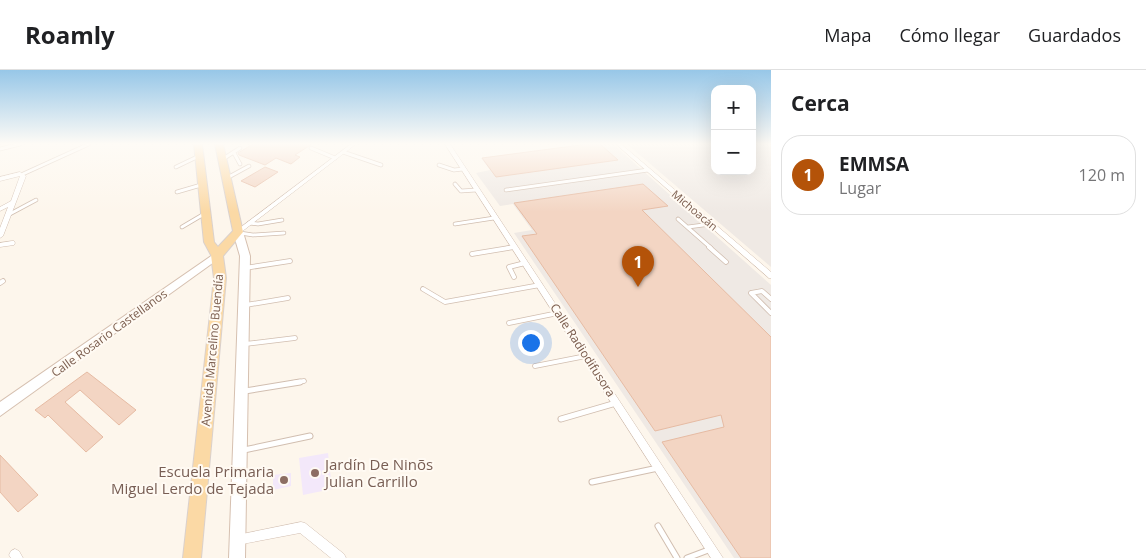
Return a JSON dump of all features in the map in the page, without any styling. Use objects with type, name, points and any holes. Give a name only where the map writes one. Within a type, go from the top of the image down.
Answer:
[{"type":"main road","name":"Avenida Marcelino Buendía","points":[[192,558],[220,278],[217,255],[209,242],[200,167]]},
{"type":"main road","name":"Avenida Marcelino Buendía","points":[[224,167],[238,232]]},
{"type":"main road","points":[[217,255],[238,232]]},
{"type":"street","points":[[238,232],[323,167]]},
{"type":"street","name":"Michoacán","points":[[644,167],[771,276]]},
{"type":"street","name":"Calle Radiodifusora","points":[[463,169],[559,313],[717,558]]},
{"type":"street","points":[[0,179],[23,174]]},
{"type":"street","points":[[0,236],[23,174]]},
{"type":"street","points":[[0,209],[14,202]]},
{"type":"street","name":"Avenida Marcelino Buendía","points":[[236,558],[245,268],[245,256],[238,232]]},
{"type":"street","points":[[0,245],[12,243]]},
{"type":"street","name":"Calle Rosario Castellanos","points":[[0,410],[217,255]]},
{"type":"street","points":[[236,540],[301,526],[340,558]]},
{"type":"lane","points":[[23,174],[39,167]]},
{"type":"lane","points":[[226,179],[248,167]]},
{"type":"lane","points":[[442,167],[454,170],[463,169]]},
{"type":"lane","points":[[506,190],[648,170]]},
{"type":"lane","points":[[455,184],[461,190],[476,190]]},
{"type":"lane","points":[[177,192],[203,185]]},
{"type":"lane","points":[[8,215],[36,200]]},
{"type":"lane","points":[[182,227],[206,213]]},
{"type":"lane","points":[[455,224],[494,218]]},
{"type":"lane","points":[[678,219],[726,262]]},
{"type":"lane","points":[[249,223],[258,224],[282,220]]},
{"type":"lane","points":[[688,228],[711,224]]},
{"type":"lane","points":[[238,232],[253,235],[284,233]]},
{"type":"lane","points":[[472,254],[514,247]]},
{"type":"lane","points":[[245,268],[290,261]]},
{"type":"lane","points":[[514,277],[509,267],[525,262]]},
{"type":"lane","points":[[422,289],[445,302],[540,285]]},
{"type":"lane","points":[[771,299],[762,292],[751,293],[771,313]]},
{"type":"lane","points":[[244,306],[288,298]]},
{"type":"lane","points":[[509,323],[559,313]]},
{"type":"lane","points":[[242,344],[295,338]]},
{"type":"lane","points":[[535,366],[586,356]]},
{"type":"lane","points":[[241,391],[304,381]]},
{"type":"lane","points":[[561,418],[616,403]]},
{"type":"lane","points":[[239,451],[310,436]]},
{"type":"lane","points":[[592,482],[659,468]]},
{"type":"lane","points":[[658,526],[677,558]]},
{"type":"lane","points":[[687,558],[711,549]]},
{"type":"shaded area","points":[[488,167],[639,167],[771,285],[771,558],[734,558],[514,233],[532,230],[513,204],[500,206],[476,173],[490,170]]},
{"type":"shaded area","points":[[654,167],[711,167],[711,175],[756,175],[756,167],[771,167],[771,267]]},
{"type":"shaded area","name":"Jardín De Ninõs Julian Carrillo","points":[[328,453],[332,489],[303,495],[299,458]]},
{"type":"shaded area","points":[[291,473],[291,486],[273,490],[273,475]]},
{"type":"building","points":[[265,167],[278,172],[255,187],[241,181]]},
{"type":"building","points":[[488,167],[569,167],[496,177]]},
{"type":"building","points":[[643,184],[668,206],[642,210],[771,337],[771,558],[741,558],[662,442],[724,427],[721,415],[655,431],[522,236],[537,234],[514,203]]},
{"type":"building","points":[[87,372],[136,410],[119,425],[80,390],[65,402],[103,437],[86,452],[48,415],[45,418],[35,410]]},
{"type":"building","points":[[0,455],[38,495],[18,512],[0,492]]},
{"type":"place","name":"EMMSA","points":[[638,287]]},
{"type":"place","name":"Jardín De Ninõs Julian Carrillo","points":[[315,473]]},
{"type":"place","name":"Escuela Primaria Miguel Lerdo de Tejada","points":[[284,480]]}]
